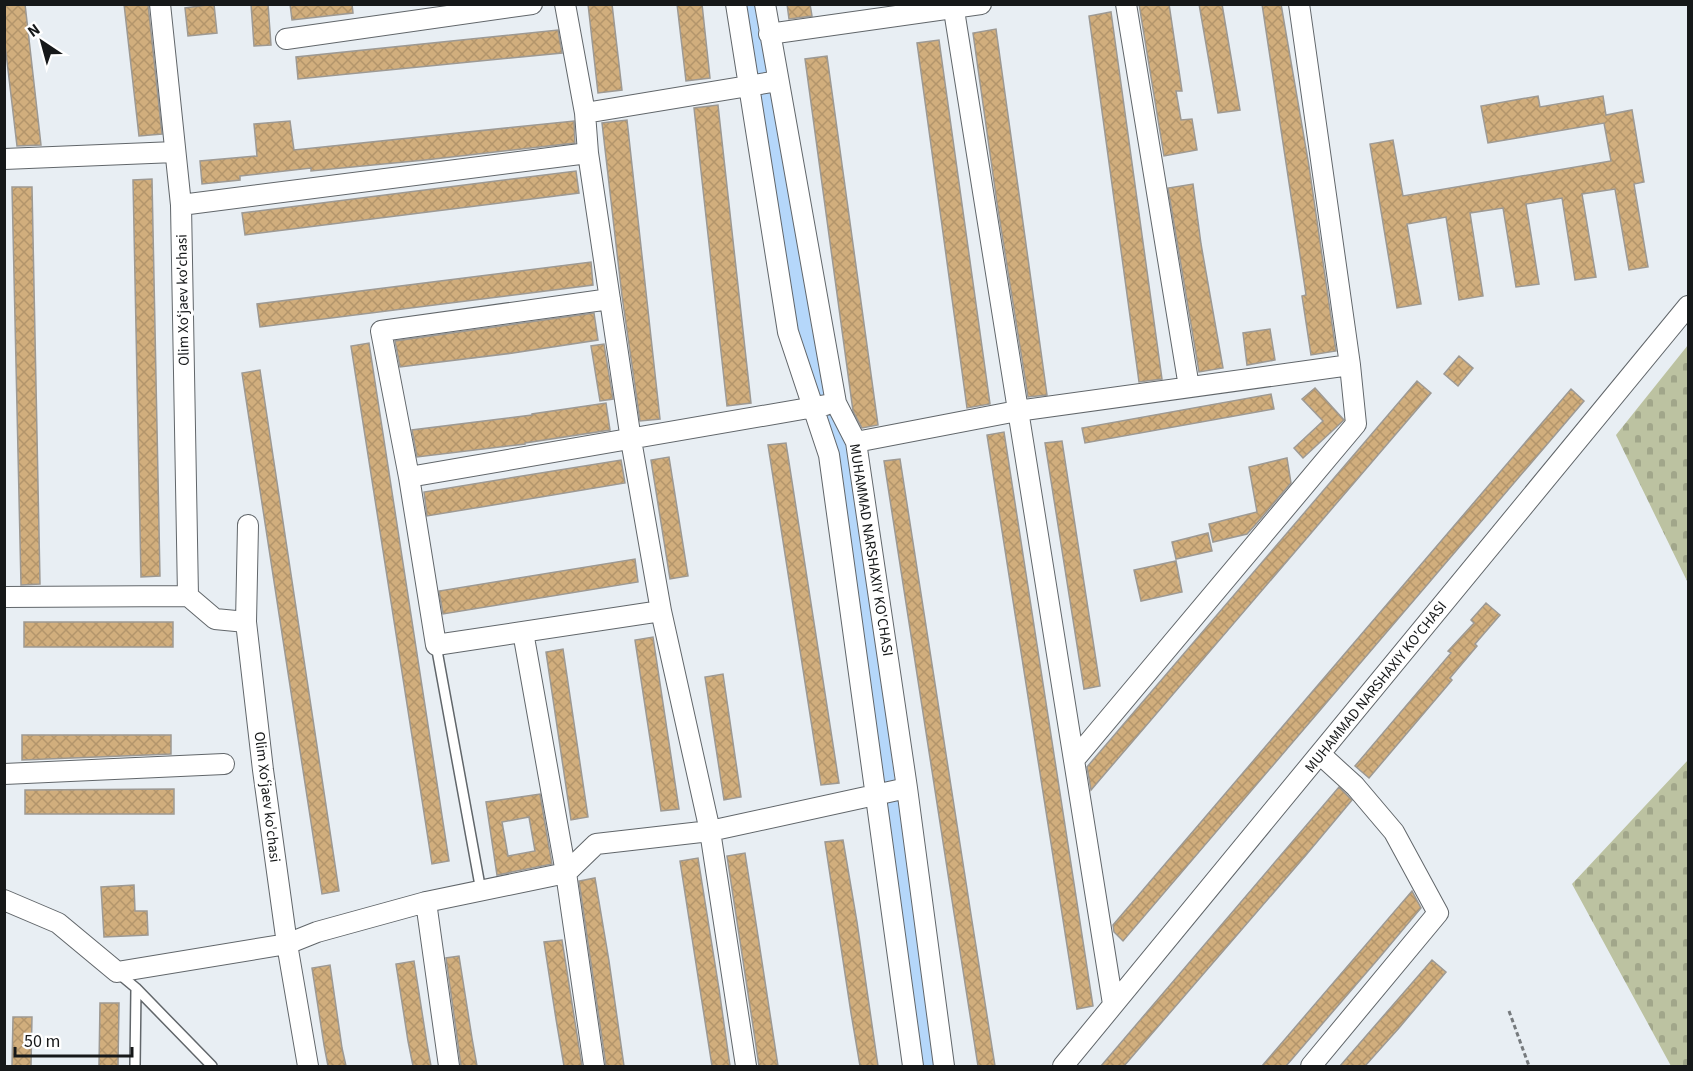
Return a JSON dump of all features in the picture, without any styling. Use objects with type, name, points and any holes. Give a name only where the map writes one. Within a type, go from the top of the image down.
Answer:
[{"type":"street","name":"Olim Xoʻjaev ko'chasi","points":[[160,4],[181,205],[188,596]]},
{"type":"street","points":[[286,39],[532,4]]},
{"type":"street","points":[[565,4],[585,113],[588,153],[631,440],[661,612],[710,831],[746,1066]]},
{"type":"street","points":[[736,4],[747,86],[788,332],[815,407],[829,455],[913,1066]]},
{"type":"street","name":"MUHAMMAD NARSHAXIY KO'CHASI","points":[[765,4],[836,403],[856,442],[907,788],[944,1066]]},
{"type":"street","points":[[769,34],[954,6],[981,4]]},
{"type":"street","points":[[1126,4],[1189,387]]},
{"type":"street","points":[[1074,760],[1356,424],[1350,365],[1299,4]]},
{"type":"street","points":[[954,6],[1113,1004]]},
{"type":"street","points":[[585,113],[778,81]]},
{"type":"street","points":[[4,159],[176,152]]},
{"type":"street","points":[[181,205],[588,153]]},
{"type":"street","points":[[610,299],[381,331],[409,477],[436,645],[661,612]]},
{"type":"street","name":"MUHAMMAD NARSHAXIY KO'CHASI","points":[[1063,1066],[1689,306]]},
{"type":"street","points":[[856,442],[1017,411],[1350,365]]},
{"type":"street","points":[[409,477],[836,403]]},
{"type":"street","name":"Olim Xoʻjaev ko'chasi","points":[[248,525],[246,621],[263,770],[287,944],[308,1066]]},
{"type":"street","points":[[4,597],[188,596],[215,619],[246,621]]},
{"type":"street","points":[[523,632],[566,873],[594,1066]]},
{"type":"street","points":[[1311,1066],[1438,913],[1394,832],[1355,786],[1321,755]]},
{"type":"street","points":[[4,774],[224,764]]},
{"type":"street","points":[[4,900],[58,923],[117,972],[287,944],[317,932],[426,902],[566,873],[596,844],[710,831],[907,788]]},
{"type":"street","points":[[426,902],[449,1066]]},
{"type":"lane","points":[[436,645],[481,891]]},
{"type":"lane","points":[[117,972],[136,988],[212,1066]]},
{"type":"lane","points":[[135,1066],[136,988]]},
{"type":"path","points":[[1509,1011],[1529,1066]]},
{"type":"green space","points":[[1688,345],[1688,583],[1616,435]]},
{"type":"green space","points":[[1688,760],[1688,1066],[1671,1066],[1572,884]]},
{"type":"building","points":[[4,4],[25,4],[41,145],[17,146],[4,36]]},
{"type":"building","points":[[124,4],[148,4],[162,134],[139,136]]},
{"type":"building","points":[[214,4],[217,33],[188,36],[185,8]]},
{"type":"building","points":[[251,4],[268,4],[271,45],[254,46]]},
{"type":"building","points":[[290,4],[352,4],[353,13],[292,20]]},
{"type":"building","points":[[588,4],[612,4],[622,90],[598,93]]},
{"type":"building","points":[[677,4],[702,4],[710,78],[686,81]]},
{"type":"building","points":[[787,4],[810,4],[812,16],[789,19]]},
{"type":"building","points":[[1139,4],[1169,4],[1182,91],[1176,91],[1181,120],[1192,119],[1197,150],[1164,156]]},
{"type":"building","points":[[1199,4],[1222,4],[1240,110],[1218,113]]},
{"type":"building","points":[[1262,4],[1281,4],[1309,166],[1336,351],[1311,355],[1302,296],[1306,295]]},
{"type":"building","points":[[1111,12],[1162,379],[1139,382],[1089,16]]},
{"type":"building","points":[[996,29],[1047,395],[1028,397],[973,33]]},
{"type":"building","points":[[558,30],[562,53],[298,79],[296,57]]},
{"type":"building","points":[[939,40],[990,404],[967,408],[917,43]]},
{"type":"building","points":[[827,56],[878,425],[862,428],[853,411],[805,59]]},
{"type":"building","points":[[1538,96],[1540,107],[1603,96],[1606,115],[1632,110],[1644,182],[1634,184],[1648,267],[1629,270],[1615,189],[1582,194],[1596,277],[1575,280],[1562,198],[1526,204],[1539,284],[1516,287],[1503,208],[1470,213],[1483,296],[1459,300],[1446,217],[1407,224],[1421,304],[1397,308],[1370,144],[1393,140],[1403,196],[1611,161],[1604,123],[1488,143],[1481,106]]},
{"type":"building","points":[[718,105],[751,403],[727,406],[694,108]]},
{"type":"building","points":[[627,120],[660,419],[640,421],[622,296],[602,123]]},
{"type":"building","points":[[290,121],[294,150],[574,121],[575,143],[311,171],[311,168],[240,176],[240,180],[202,184],[200,161],[257,156],[254,124]]},
{"type":"building","points":[[576,171],[579,193],[245,235],[242,213]]},
{"type":"building","points":[[152,179],[160,576],[141,577],[133,180]]},
{"type":"building","points":[[1193,184],[1223,368],[1199,372],[1168,188]]},
{"type":"building","points":[[12,187],[32,187],[40,584],[21,585]]},
{"type":"building","points":[[591,262],[593,285],[260,327],[257,304]]},
{"type":"building","points":[[594,313],[598,340],[400,367],[395,341]]},
{"type":"building","points":[[1270,329],[1275,360],[1247,365],[1243,333]]},
{"type":"building","points":[[369,343],[449,861],[432,864],[351,346]]},
{"type":"building","points":[[604,344],[613,399],[600,401],[591,346]]},
{"type":"building","points":[[1459,356],[1473,368],[1458,386],[1444,374]]},
{"type":"building","points":[[260,370],[339,891],[322,894],[242,373]]},
{"type":"building","points":[[1417,381],[1431,393],[1091,790],[1087,767]]},
{"type":"building","points":[[1315,388],[1344,420],[1303,458],[1294,448],[1323,421],[1302,399]]},
{"type":"building","points":[[1571,389],[1584,401],[1123,941],[1114,932],[1113,925]]},
{"type":"building","points":[[1271,394],[1274,409],[1085,443],[1082,428]]},
{"type":"building","points":[[606,403],[610,430],[525,444],[417,457],[412,430]]},
{"type":"building","points":[[1004,432],[1093,1006],[1077,1009],[987,435]]},
{"type":"building","points":[[1062,441],[1100,686],[1084,689],[1045,443]]},
{"type":"building","points":[[786,443],[839,783],[821,785],[768,445]]},
{"type":"building","points":[[669,457],[688,576],[670,579],[651,460]]},
{"type":"building","points":[[1287,458],[1291,483],[1257,523],[1247,534],[1213,542],[1209,524],[1257,512],[1249,467]]},
{"type":"building","points":[[900,459],[995,1066],[978,1066],[954,913],[884,461]]},
{"type":"building","points":[[621,460],[625,483],[427,516],[424,492]]},
{"type":"building","points":[[1208,533],[1212,551],[1176,559],[1172,542]]},
{"type":"building","points":[[635,559],[638,582],[443,614],[439,591]]},
{"type":"building","points":[[1176,561],[1182,592],[1141,601],[1134,570]]},
{"type":"building","points":[[1486,603],[1500,615],[1475,644],[1477,646],[1450,678],[1452,680],[1369,778],[1355,766],[1451,653],[1448,651],[1474,623],[1471,620]]},
{"type":"building","points":[[24,622],[173,622],[173,647],[24,647]]},
{"type":"building","points":[[653,637],[679,809],[661,811],[635,640]]},
{"type":"building","points":[[563,649],[588,817],[571,820],[546,652]]},
{"type":"building","points":[[723,674],[741,797],[724,800],[705,677]]},
{"type":"building","points":[[22,735],[171,735],[171,754],[22,760]]},
{"type":"building","points":[[1339,787],[1352,800],[1306,855],[1124,1066],[1101,1066]]},
{"type":"building","points":[[174,789],[174,814],[25,814],[25,790]]},
{"type":"building","points":[[540,794],[552,864],[497,875],[486,802]],"holes":[[[529,817],[535,851],[508,856],[502,822]]]},
{"type":"building","points":[[843,840],[878,1066],[860,1066],[851,1013],[825,842]]},
{"type":"building","points":[[745,853],[778,1066],[759,1066],[727,856]]},
{"type":"building","points":[[698,858],[730,1066],[712,1066],[680,861]]},
{"type":"building","points":[[595,878],[624,1066],[606,1066],[579,881]]},
{"type":"building","points":[[134,885],[135,911],[147,911],[148,935],[104,937],[101,887]]},
{"type":"building","points":[[1412,891],[1421,908],[1379,958],[1286,1066],[1262,1066]]},
{"type":"building","points":[[562,940],[582,1066],[564,1066],[556,1019],[544,942]]},
{"type":"building","points":[[459,956],[477,1066],[461,1066],[446,958]]},
{"type":"building","points":[[1432,960],[1446,972],[1399,1028],[1365,1066],[1340,1066]]},
{"type":"building","points":[[414,961],[431,1066],[413,1066],[408,1041],[396,964]]},
{"type":"building","points":[[330,965],[346,1066],[328,1066],[324,1045],[312,968]]},
{"type":"building","points":[[100,1003],[119,1003],[118,1066],[99,1066]]},
{"type":"building","points":[[13,1017],[32,1017],[31,1066],[12,1066]]},
{"type":"waterway","points":[[750,4],[760,70]]},
{"type":"waterway","points":[[765,97],[782,185],[804,331],[813,365],[851,477],[884,761],[929,1066]]}]
